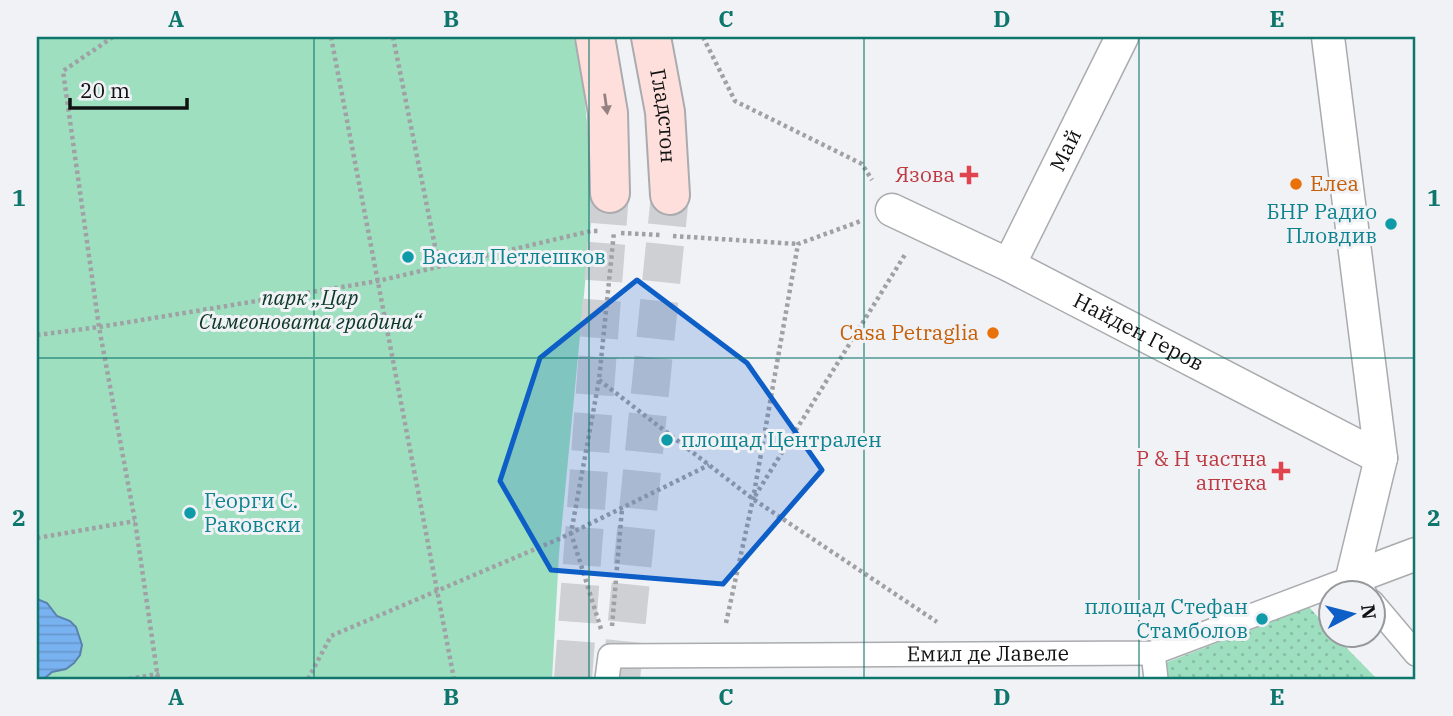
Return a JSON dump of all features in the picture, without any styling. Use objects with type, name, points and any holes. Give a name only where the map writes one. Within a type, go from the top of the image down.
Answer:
[{"type":"main road","points":[[594,37],[607,113],[610,193]]},
{"type":"main road","name":"Гладстон","points":[[651,37],[666,112],[670,195]]},
{"type":"street","name":"Май","points":[[1009,265],[1122,37]]},
{"type":"street","points":[[1328,37],[1381,458],[1360,580]]},
{"type":"street","name":"Найден Геров","points":[[892,210],[1009,265],[1381,458]]},
{"type":"street","points":[[1370,580],[1416,554]]},
{"type":"street","name":"Емил де Лавеле","points":[[608,668],[720,655],[1153,653],[1316,600]]},
{"type":"street","points":[[1386,618],[1416,654]]},
{"type":"street","points":[[1153,653],[1156,679]]},
{"type":"path","points":[[113,37],[64,71],[99,327],[135,521],[158,677],[129,679]]},
{"type":"path","points":[[331,37],[454,679]]},
{"type":"path","points":[[393,37],[439,266]]},
{"type":"path","points":[[608,668],[571,533],[599,380],[612,232],[798,244],[892,210],[862,164],[735,101],[703,37]]},
{"type":"path","points":[[752,499],[924,224]]},
{"type":"path","points":[[37,335],[378,281],[591,231],[601,232]]},
{"type":"path","points":[[720,655],[752,499],[798,244]]},
{"type":"path","points":[[599,380],[752,499],[987,655]]},
{"type":"path","points":[[308,679],[331,636],[571,533],[709,466]]},
{"type":"path","points":[[608,668],[622,508]]},
{"type":"path","points":[[37,538],[135,521]]},
{"type":"highlighted area","points":[[637,280],[747,363],[822,470],[723,584],[551,570],[500,481],[540,358]]},
{"type":"green space","name":"парк „Цар Симеоновата градина“","points":[[37,37],[573,37],[580,55],[594,190],[559,554],[552,679],[37,679]]},
{"type":"green space","points":[[1309,607],[1316,615],[1316,650],[1349,650],[1377,679],[1163,679],[1160,665]]},
{"type":"water","points":[[37,599],[47,603],[57,616],[70,621],[76,627],[82,645],[80,655],[74,663],[66,669],[52,672],[44,679],[37,679]]},
{"type":"tunnel","points":[[573,679],[610,193]]},
{"type":"tunnel","points":[[621,679],[670,195]]},
{"type":"place","name":"Язова","points":[[969,175]]},
{"type":"place","name":"Елеа","points":[[1296,184]]},
{"type":"place","name":"БНР Радио Пловдив","points":[[1391,224]]},
{"type":"place","name":"Васил Петлешков","points":[[408,257]]},
{"type":"place","name":"Casa Petraglia","points":[[993,333]]},
{"type":"place","name":"площад Централен","points":[[667,440]]},
{"type":"place","name":"Р & Н частна аптека","points":[[1281,471]]},
{"type":"place","name":"Георги С. Раковски","points":[[190,513]]},
{"type":"place","name":"площад Стефан Стамболов","points":[[1262,619]]}]
